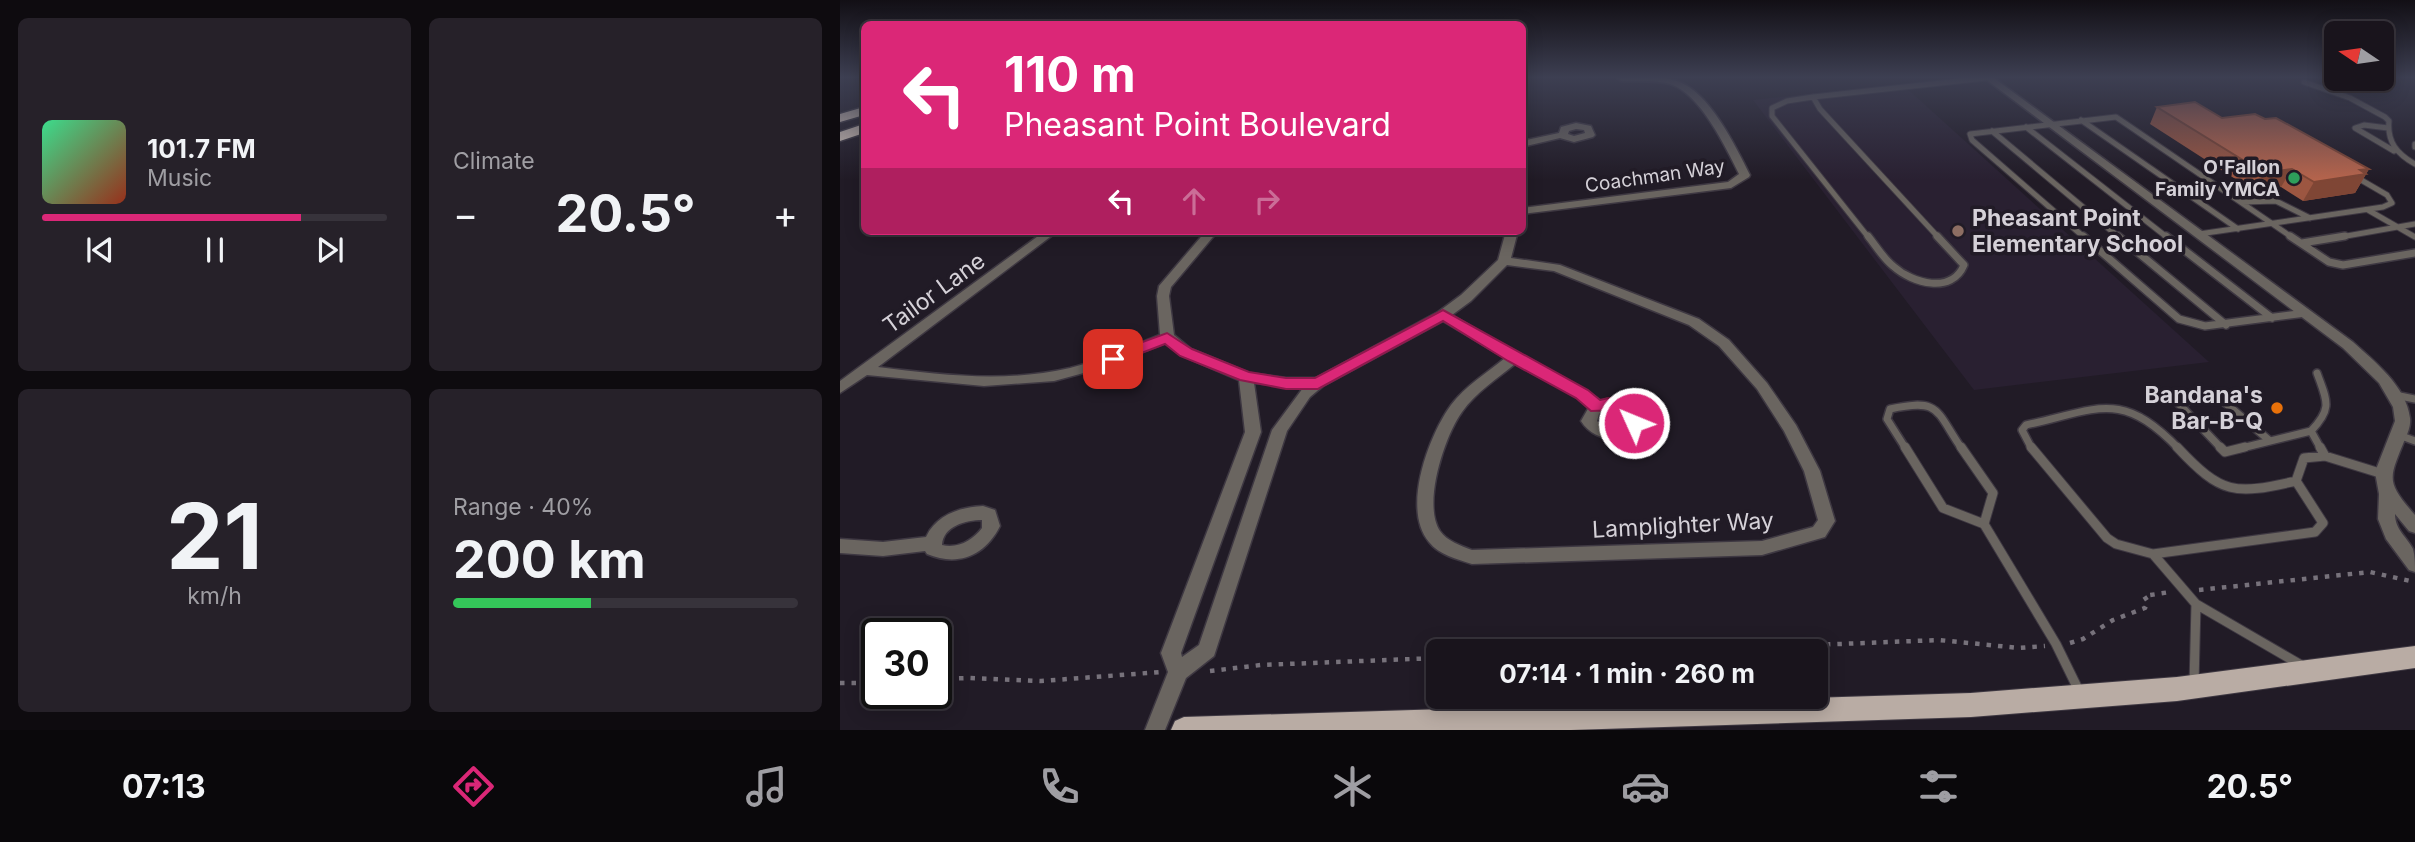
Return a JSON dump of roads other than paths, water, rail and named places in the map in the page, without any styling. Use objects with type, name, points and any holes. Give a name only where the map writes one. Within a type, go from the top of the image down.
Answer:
[{"type":"highway","points":[[840,118],[860,112]]},
{"type":"highway","points":[[840,136],[861,128]]},
{"type":"main road","points":[[1184,730],[1837,710],[2082,697],[2314,672],[2415,657]]},
{"type":"street","name":"Coachman Way","points":[[1526,211],[1731,185],[1745,175],[1705,112]]},
{"type":"street","points":[[2034,112],[2306,313],[2368,362],[2385,380],[2395,395],[2403,421],[2383,474],[2387,495],[2386,519],[2392,534],[2415,565]]},
{"type":"street","points":[[1526,143],[1562,135]]},
{"type":"street","name":"Tailor Lane","points":[[840,388],[1047,235]]},
{"type":"street","points":[[1209,235],[1165,286],[1163,296],[1167,337],[1186,352],[1246,377],[1286,383],[1318,383]]},
{"type":"street","points":[[1155,730],[1178,672],[1206,650],[1279,430],[1305,394],[1318,383],[1443,314],[1466,298],[1504,261],[1510,235]]},
{"type":"street","name":"Lamplighter Way","points":[[1504,261],[1556,268],[1694,322],[1724,343],[1762,386],[1791,429],[1812,471],[1827,521],[1819,532],[1762,548],[1472,557],[1440,544],[1429,530],[1426,515],[1431,459],[1457,408],[1514,358]]},
{"type":"street","points":[[1443,314],[1514,358],[1582,394],[1597,407]]},
{"type":"street","points":[[866,370],[934,379],[1009,382],[1083,369],[1167,337]]},
{"type":"street","points":[[1178,672],[1171,653],[1254,432],[1246,377]]},
{"type":"street","points":[[1254,432],[1279,430]]},
{"type":"street","points":[[2387,495],[2415,526]]},
{"type":"street","points":[[1226,508],[1254,506]]},
{"type":"street","points":[[840,546],[883,549],[932,543]]},
{"type":"lane","points":[[1772,112],[1772,116],[1892,266],[1906,277],[1923,283],[1941,284],[1954,280],[1963,271],[1964,265],[1823,112]]},
{"type":"lane","points":[[2378,112],[2389,121],[2390,143],[2398,153]]},
{"type":"lane","points":[[2306,313],[2205,326],[2179,319],[1972,141],[1970,134],[2080,119],[2116,117],[2329,262],[2343,265],[2415,253]]},
{"type":"lane","points":[[2080,119],[2238,229]]},
{"type":"lane","points":[[2388,128],[2364,125],[2354,128],[2415,164]]},
{"type":"lane","points":[[2026,127],[2272,318]]},
{"type":"lane","points":[[1992,131],[2226,325]]},
{"type":"lane","points":[[2199,234],[2368,210],[2392,202],[2387,195],[2351,175]]},
{"type":"lane","points":[[2242,202],[2276,201],[2311,218]]},
{"type":"lane","points":[[2368,210],[2415,237]]},
{"type":"lane","points":[[2302,243],[2415,224]]},
{"type":"lane","points":[[2270,441],[2217,396],[2178,403],[2225,452],[2311,431],[2326,415],[2327,400],[2317,373]]},
{"type":"lane","points":[[2395,395],[2415,399]]},
{"type":"lane","points":[[1984,524],[1993,493],[1933,407],[1919,403],[1890,410],[1888,419],[1943,508],[1984,524],[2056,644],[2082,697]]},
{"type":"lane","points":[[2119,407],[2147,417],[2205,475],[2221,486],[2247,490],[2296,481],[2323,523],[2315,532],[2153,554],[2116,544],[2107,538],[2030,446],[2022,430],[2026,425],[2097,409],[2119,407]]},
{"type":"lane","points":[[2311,431],[2325,456]]},
{"type":"lane","points":[[2399,435],[2415,441]]},
{"type":"lane","points":[[2296,481],[2304,458],[2325,456],[2383,474]]},
{"type":"lane","points":[[2153,554],[2196,604],[2314,672]]},
{"type":"lane","points":[[2194,686],[2196,604]]},
{"type":"place","name":"O'Fallon Family YMCA","points":[[2294,178]]},
{"type":"place","name":"Pheasant Point Elementary School","points":[[1958,231]]},
{"type":"place","name":"Bandana's Bar-B-Q","points":[[2277,408]]}]
